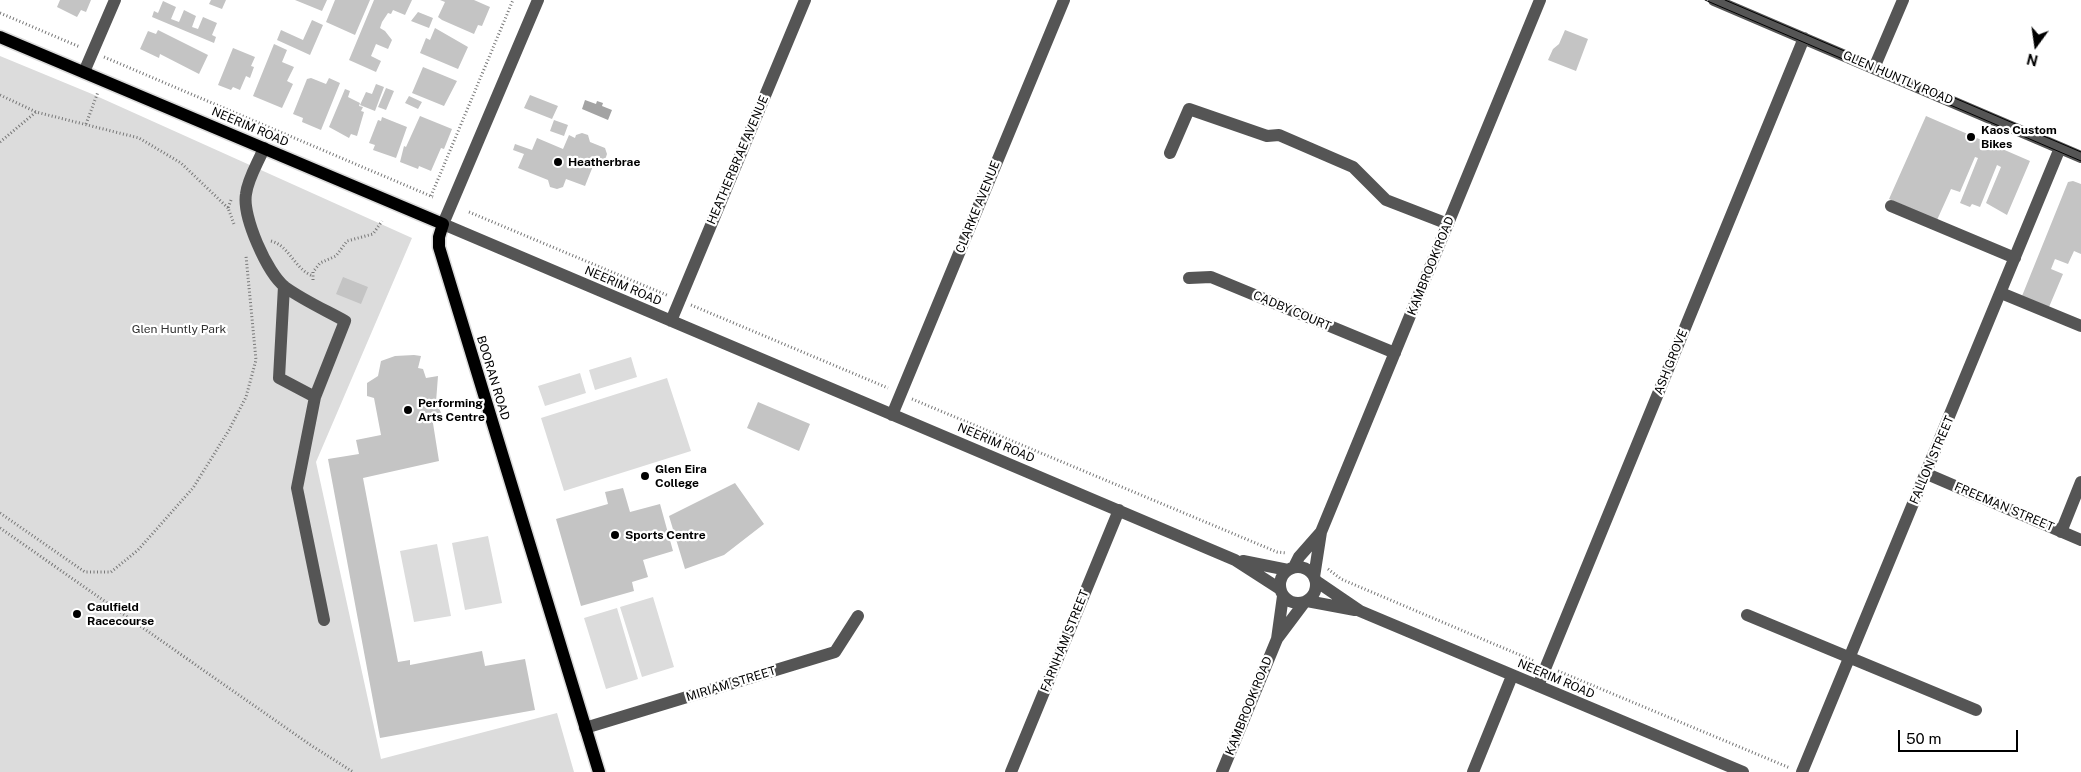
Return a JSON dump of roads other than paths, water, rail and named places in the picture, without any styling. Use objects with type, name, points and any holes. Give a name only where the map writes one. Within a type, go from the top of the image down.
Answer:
[{"type":"main road","name":"NEERIM ROAD","points":[[0,37],[443,224]]},
{"type":"main road","name":"BOORAN ROAD","points":[[443,224],[439,247],[599,772]]},
{"type":"street","points":[[84,72],[115,0]]},
{"type":"street","name":"BOORAN ROAD","points":[[443,224],[538,0]]},
{"type":"street","name":"HEATHERBRAE AVENUE","points":[[671,321],[805,0]]},
{"type":"street","name":"CLARKE AVENUE","points":[[892,415],[1064,0]]},
{"type":"street","name":"KAMBROOK ROAD","points":[[1316,574],[1321,532],[1540,0]]},
{"type":"street","name":"GLEN HUNTLY ROAD","points":[[1714,0],[2081,157]]},
{"type":"street","points":[[1874,68],[1903,0]]},
{"type":"street","name":"ASH GROVE","points":[[1538,686],[1804,38]]},
{"type":"street","points":[[1170,153],[1189,109],[1267,136],[1279,135],[1354,167],[1386,200],[1448,224]]},
{"type":"street","points":[[264,148],[249,182],[245,198],[258,243],[267,262],[284,286],[345,321],[315,397],[297,488],[324,620]]},
{"type":"street","name":"FALLON STREET","points":[[1797,770],[1849,657],[1927,474],[2060,148]]},
{"type":"street","points":[[1891,206],[2015,258]]},
{"type":"street","name":"NEERIM ROAD","points":[[443,224],[1235,560],[1281,593]]},
{"type":"street","name":"CADBY COURT","points":[[1188,278],[1211,276],[1394,353]]},
{"type":"street","points":[[284,286],[279,378],[315,397]]},
{"type":"street","points":[[2001,293],[2081,326]]},
{"type":"street","name":"FREEMAN STREET","points":[[1927,474],[2081,540]]},
{"type":"street","points":[[2061,532],[2081,482]]},
{"type":"street","name":"FARNHAM STREET","points":[[1012,772],[1119,510]]},
{"type":"street","name":"KAMBROOK ROAD","points":[[1294,565],[1321,532]]},
{"type":"street","name":"NEERIM ROAD","points":[[1235,560],[1294,565]]},
{"type":"street","points":[[1294,565],[1306,568],[1316,574],[1315,593],[1306,602],[1292,603],[1281,593],[1281,578],[1294,565]]},
{"type":"street","name":"NEERIM ROAD","points":[[1316,574],[1360,611]]},
{"type":"street","name":"KAMBROOK ROAD","points":[[1277,639],[1281,593]]},
{"type":"street","name":"NEERIM ROAD","points":[[1306,602],[1360,611],[1743,772]]},
{"type":"street","name":"KAMBROOK ROAD","points":[[1222,772],[1277,639],[1306,602]]},
{"type":"street","points":[[1747,614],[1976,710]]},
{"type":"street","name":"MIRIAM STREET","points":[[585,728],[835,652],[858,616]]},
{"type":"street","points":[[1473,772],[1512,676]]},
{"type":"tram line","points":[[1705,0],[2081,161]]},
{"type":"tram line","points":[[1725,0],[2081,152]]},
{"type":"place","name":"Kaos Custom Bikes","points":[[1971,137]]},
{"type":"place","name":"Heatherbrae","points":[[558,162]]},
{"type":"place","name":"Performing Arts Centre","points":[[408,410]]},
{"type":"place","name":"Glen Eira College","points":[[645,476]]},
{"type":"place","name":"Sports Centre","points":[[615,535]]},
{"type":"place","name":"Caulfield Racecourse","points":[[77,614]]},
{"type":"park label","name":"Glen Huntly Park","points":[[179,329]]}]
